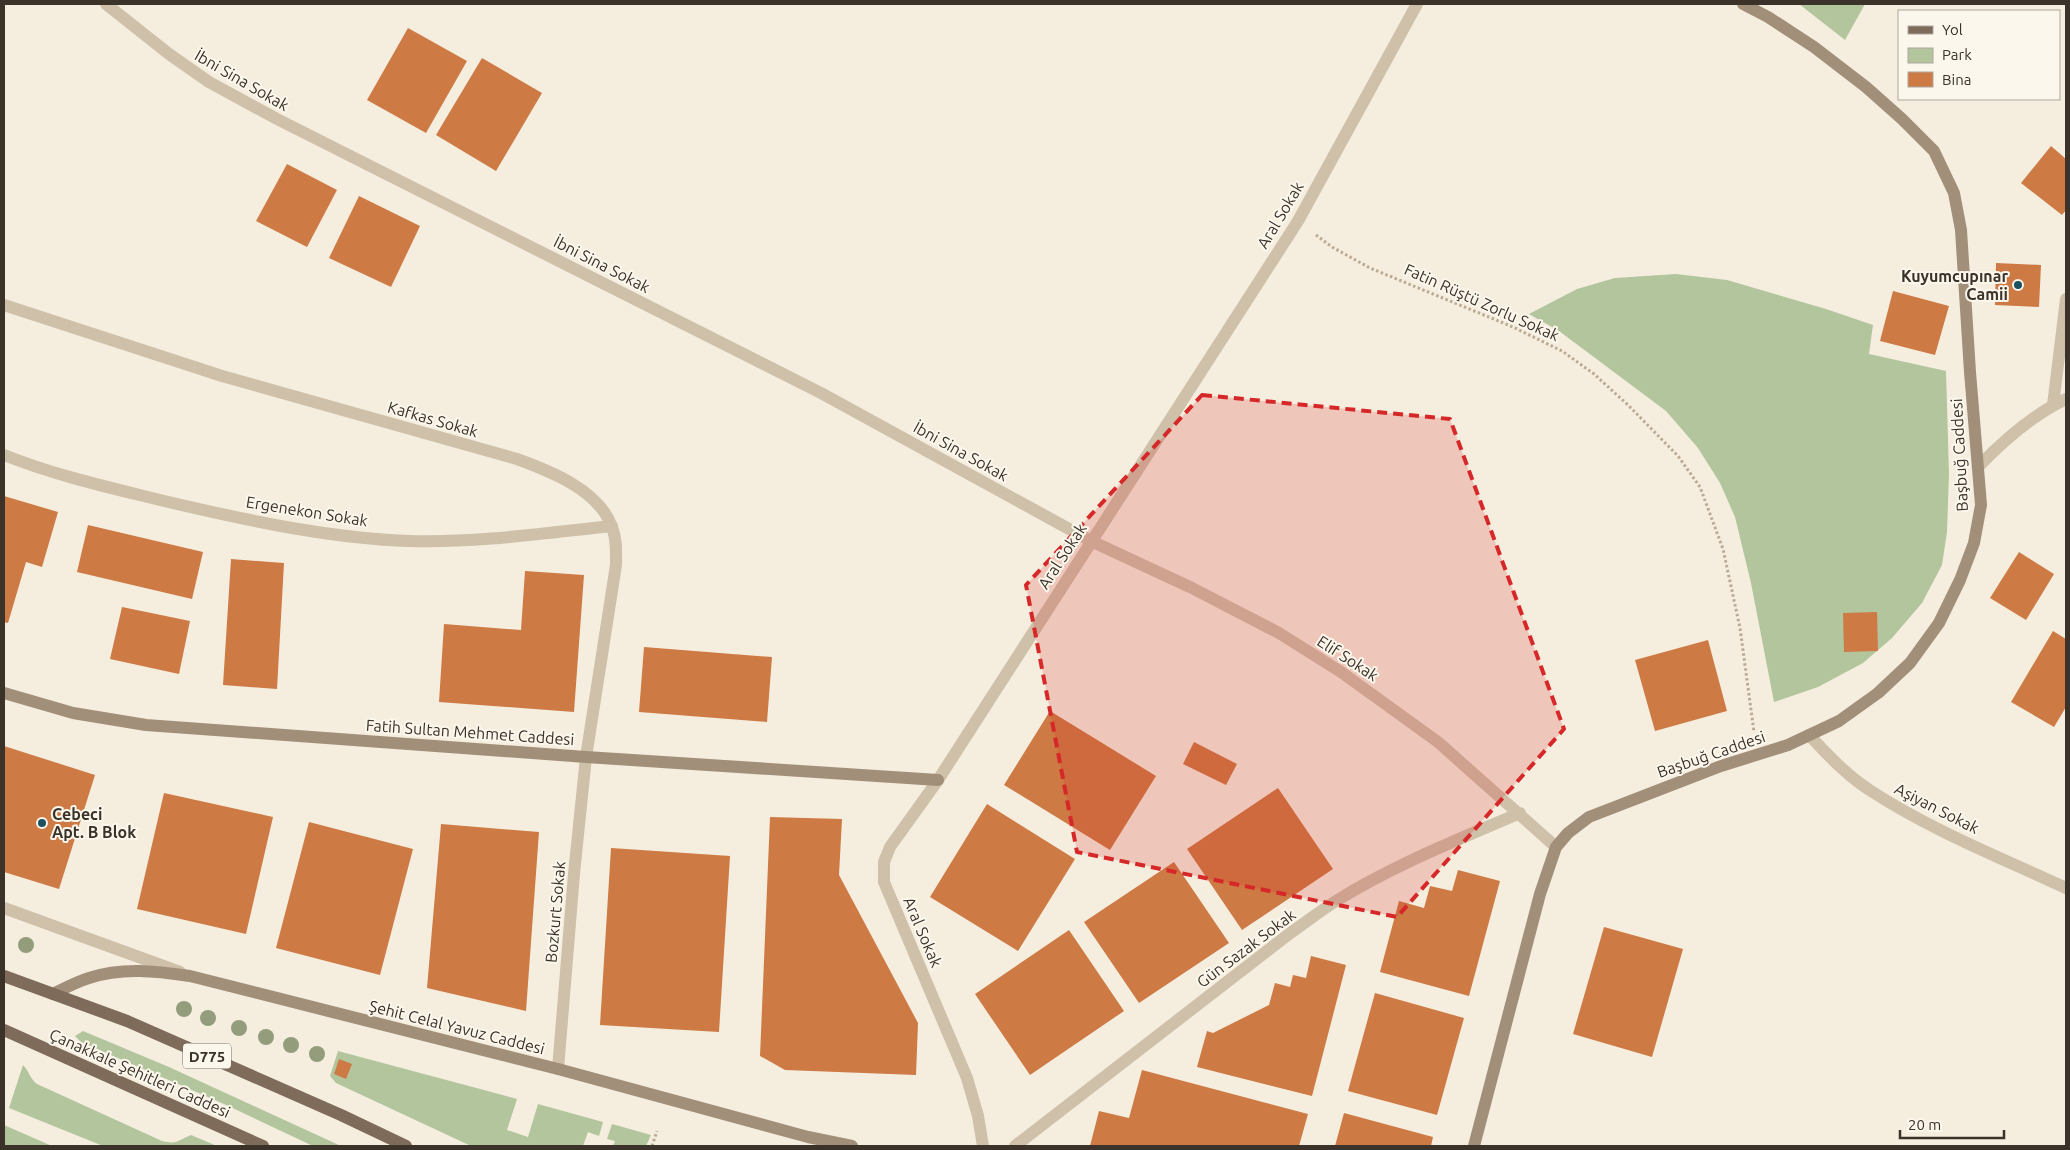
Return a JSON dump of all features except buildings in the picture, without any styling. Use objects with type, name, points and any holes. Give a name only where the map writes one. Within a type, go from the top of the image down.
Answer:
[{"type":"main road","name":"D775","points":[[4,976],[127,1021],[406,1146]]},
{"type":"main road","name":"Çanakkale Şehitleri Caddesi","points":[[4,1030],[263,1146]]},
{"type":"street","name":"İbni Sina Sokak","points":[[106,4],[169,54],[209,82],[276,119],[821,393],[1091,542]]},
{"type":"street","name":"Aral Sokak","points":[[982,1146],[978,1116],[967,1078],[884,882],[884,862],[890,847],[938,780],[1298,221],[1417,4]]},
{"type":"street","name":"Başbuğ Caddesi","points":[[1474,1146],[1540,894],[1556,847],[1568,833],[1589,817],[1721,766],[1788,745],[1839,721],[1878,693],[1910,663],[1939,623],[1960,580],[1974,543],[1981,505],[1961,230],[1954,193],[1934,150],[1902,119],[1859,81],[1814,47],[1768,17],[1743,4]]},
{"type":"street","points":[[2053,405],[2066,299]]},
{"type":"street","name":"Kafkas Sokak","points":[[4,305],[222,376],[516,459],[541,468],[571,484],[588,496],[602,508],[612,526],[616,542],[616,565],[586,757]]},
{"type":"street","points":[[1978,467],[2007,437],[2066,398]]},
{"type":"street","name":"Ergenekon Sokak","points":[[4,455],[90,483],[183,505],[279,525],[349,536],[409,541],[447,541],[612,526]]},
{"type":"street","name":"Elif Sokak","points":[[1091,542],[1192,588],[1279,633],[1341,672],[1438,742],[1556,847]]},
{"type":"street","name":"Fatih Sultan Mehmet Caddesi","points":[[4,693],[73,713],[146,725],[938,780]]},
{"type":"street","name":"Aşiyan Sokak","points":[[1809,735],[1835,763],[1869,790],[1910,815],[2066,888]]},
{"type":"street","name":"Bozkurt Sokak","points":[[558,1069],[586,757]]},
{"type":"street","name":"Gün Sazak Sokak","points":[[1015,1146],[1289,934],[1335,902],[1376,878],[1429,851],[1520,813]]},
{"type":"street","points":[[4,908],[190,976]]},
{"type":"street","name":"Şehit Celal Yavuz Caddesi","points":[[53,994],[87,978],[112,972],[137,970],[190,976],[558,1069],[808,1137],[852,1146]]},
{"type":"path","name":"Fatin Rüştü Zorlu Sokak","points":[[1298,221],[1332,247],[1370,268],[1504,323],[1562,351],[1594,374],[1628,405],[1678,456],[1700,487],[1723,549],[1740,628],[1757,755]]},
{"type":"path","points":[[652,1146],[657,1131]]},
{"type":"highlighted area","points":[[1202,395],[1450,419],[1564,729],[1397,917],[1077,852],[1026,585]]},
{"type":"green space","points":[[1799,4],[1865,4],[1845,40]]},
{"type":"green space","points":[[1676,274],[1727,280],[1873,325],[1869,354],[1946,371],[1949,474],[1947,532],[1942,565],[1922,603],[1892,638],[1863,663],[1818,687],[1774,702],[1751,583],[1735,517],[1720,483],[1698,448],[1666,411],[1559,331],[1529,314],[1577,289],[1615,278]]},
{"type":"green space","points":[[83,1031],[169,1067],[341,1146],[313,1146],[224,1104],[81,1042],[75,1036]]},
{"type":"green space","points":[[338,1051],[517,1099],[507,1130],[528,1137],[538,1104],[603,1122],[599,1136],[588,1132],[583,1146],[471,1146],[336,1083],[330,1076]]},
{"type":"green space","points":[[23,1065],[37,1084],[162,1141],[175,1142],[191,1135],[217,1146],[103,1146],[9,1108]]},
{"type":"green space","points":[[612,1124],[651,1135],[646,1146],[613,1146],[615,1141],[607,1139]]},
{"type":"green space","points":[[4,1125],[52,1146],[4,1146]]},
{"type":"place","name":"Kuyumcupınar Camii","points":[[2018,285]]},
{"type":"place","name":"Cebeci Apt. B Blok","points":[[42,823]]}]
